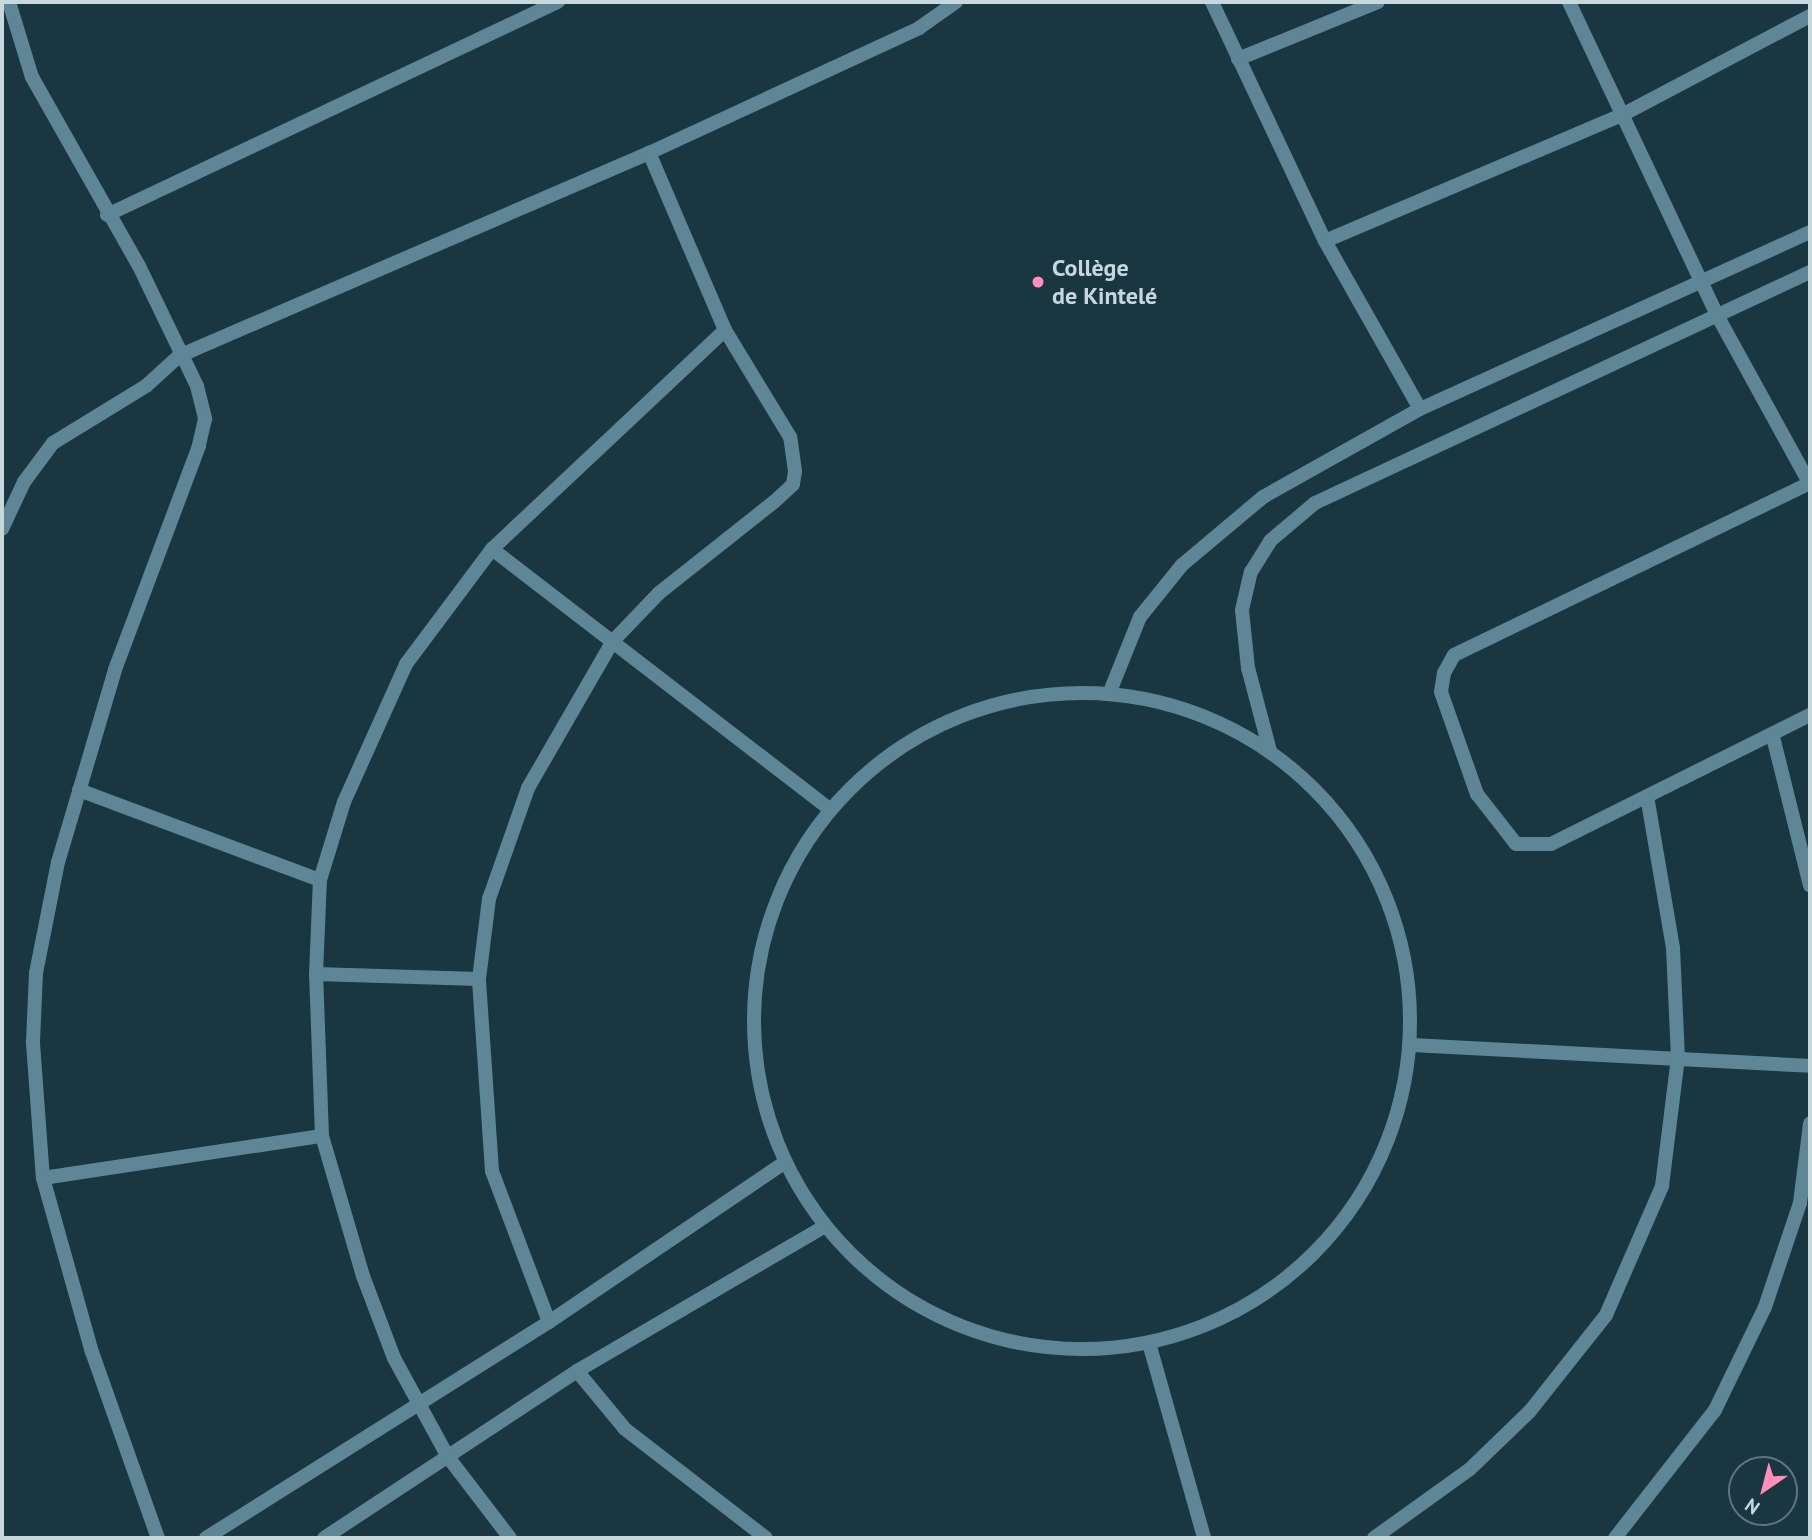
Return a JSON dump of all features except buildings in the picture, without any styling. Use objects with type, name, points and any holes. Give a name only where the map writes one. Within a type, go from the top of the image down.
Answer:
[{"type":"street","points":[[9,2],[32,77],[107,215],[139,266],[179,356],[197,386],[205,419],[200,446],[115,670],[58,862],[36,973],[33,1043],[43,1178],[92,1352],[158,1538]]},
{"type":"street","points":[[107,215],[558,2]]},
{"type":"street","points":[[2,529],[24,482],[53,443],[146,386],[179,356],[649,153],[919,28],[956,2]]},
{"type":"street","points":[[1212,2],[1325,241],[1420,409]]},
{"type":"street","points":[[1238,60],[1378,2]]},
{"type":"street","points":[[1569,2],[1701,284],[1810,484],[1454,655],[1444,673],[1441,692],[1478,794],[1516,844],[1550,844],[1773,737],[1810,715]]},
{"type":"street","points":[[1325,241],[1622,114],[1810,16]]},
{"type":"street","points":[[549,1322],[492,1171],[479,979],[489,899],[528,788],[613,641],[659,593],[793,484],[790,437],[725,331],[649,153]]},
{"type":"street","points":[[1109,694],[1140,617],[1182,565],[1264,497],[1420,409],[1701,284],[1810,232]]},
{"type":"street","points":[[1270,751],[1248,668],[1242,610],[1251,572],[1270,541],[1315,503],[1810,272]]},
{"type":"street","points":[[510,1538],[449,1457],[394,1358],[363,1276],[322,1136],[316,974],[320,880],[344,802],[406,664],[492,550],[725,331]]},
{"type":"street","points":[[492,550],[828,808]]},
{"type":"street","points":[[1109,694],[1149,698],[1212,718],[1270,751],[1351,830],[1400,932],[1412,1045],[1387,1149],[1331,1239],[1249,1306],[1149,1343],[1059,1349],[971,1330],[891,1288],[825,1226],[785,1162],[756,1073],[754,979],[779,888],[828,808],[900,744],[988,704],[1109,694]]},
{"type":"street","points":[[1773,737],[1810,885]]},
{"type":"street","points":[[79,790],[320,880]]},
{"type":"street","points":[[1374,1538],[1470,1469],[1530,1411],[1606,1315],[1662,1186],[1678,1058],[1673,948],[1647,796]]},
{"type":"street","points":[[316,974],[479,979]]},
{"type":"street","points":[[1412,1045],[1810,1066]]},
{"type":"street","points":[[1615,1538],[1715,1410],[1765,1307],[1800,1203],[1810,1124]]},
{"type":"street","points":[[43,1178],[322,1136]]},
{"type":"street","points":[[206,1538],[549,1322],[785,1162]]},
{"type":"street","points":[[324,1538],[577,1370],[825,1226]]},
{"type":"street","points":[[1149,1343],[1204,1538]]},
{"type":"street","points":[[577,1370],[625,1429],[766,1538]]},
{"type":"place","name":"Collège de Kintelé","points":[[1038,282]]}]
